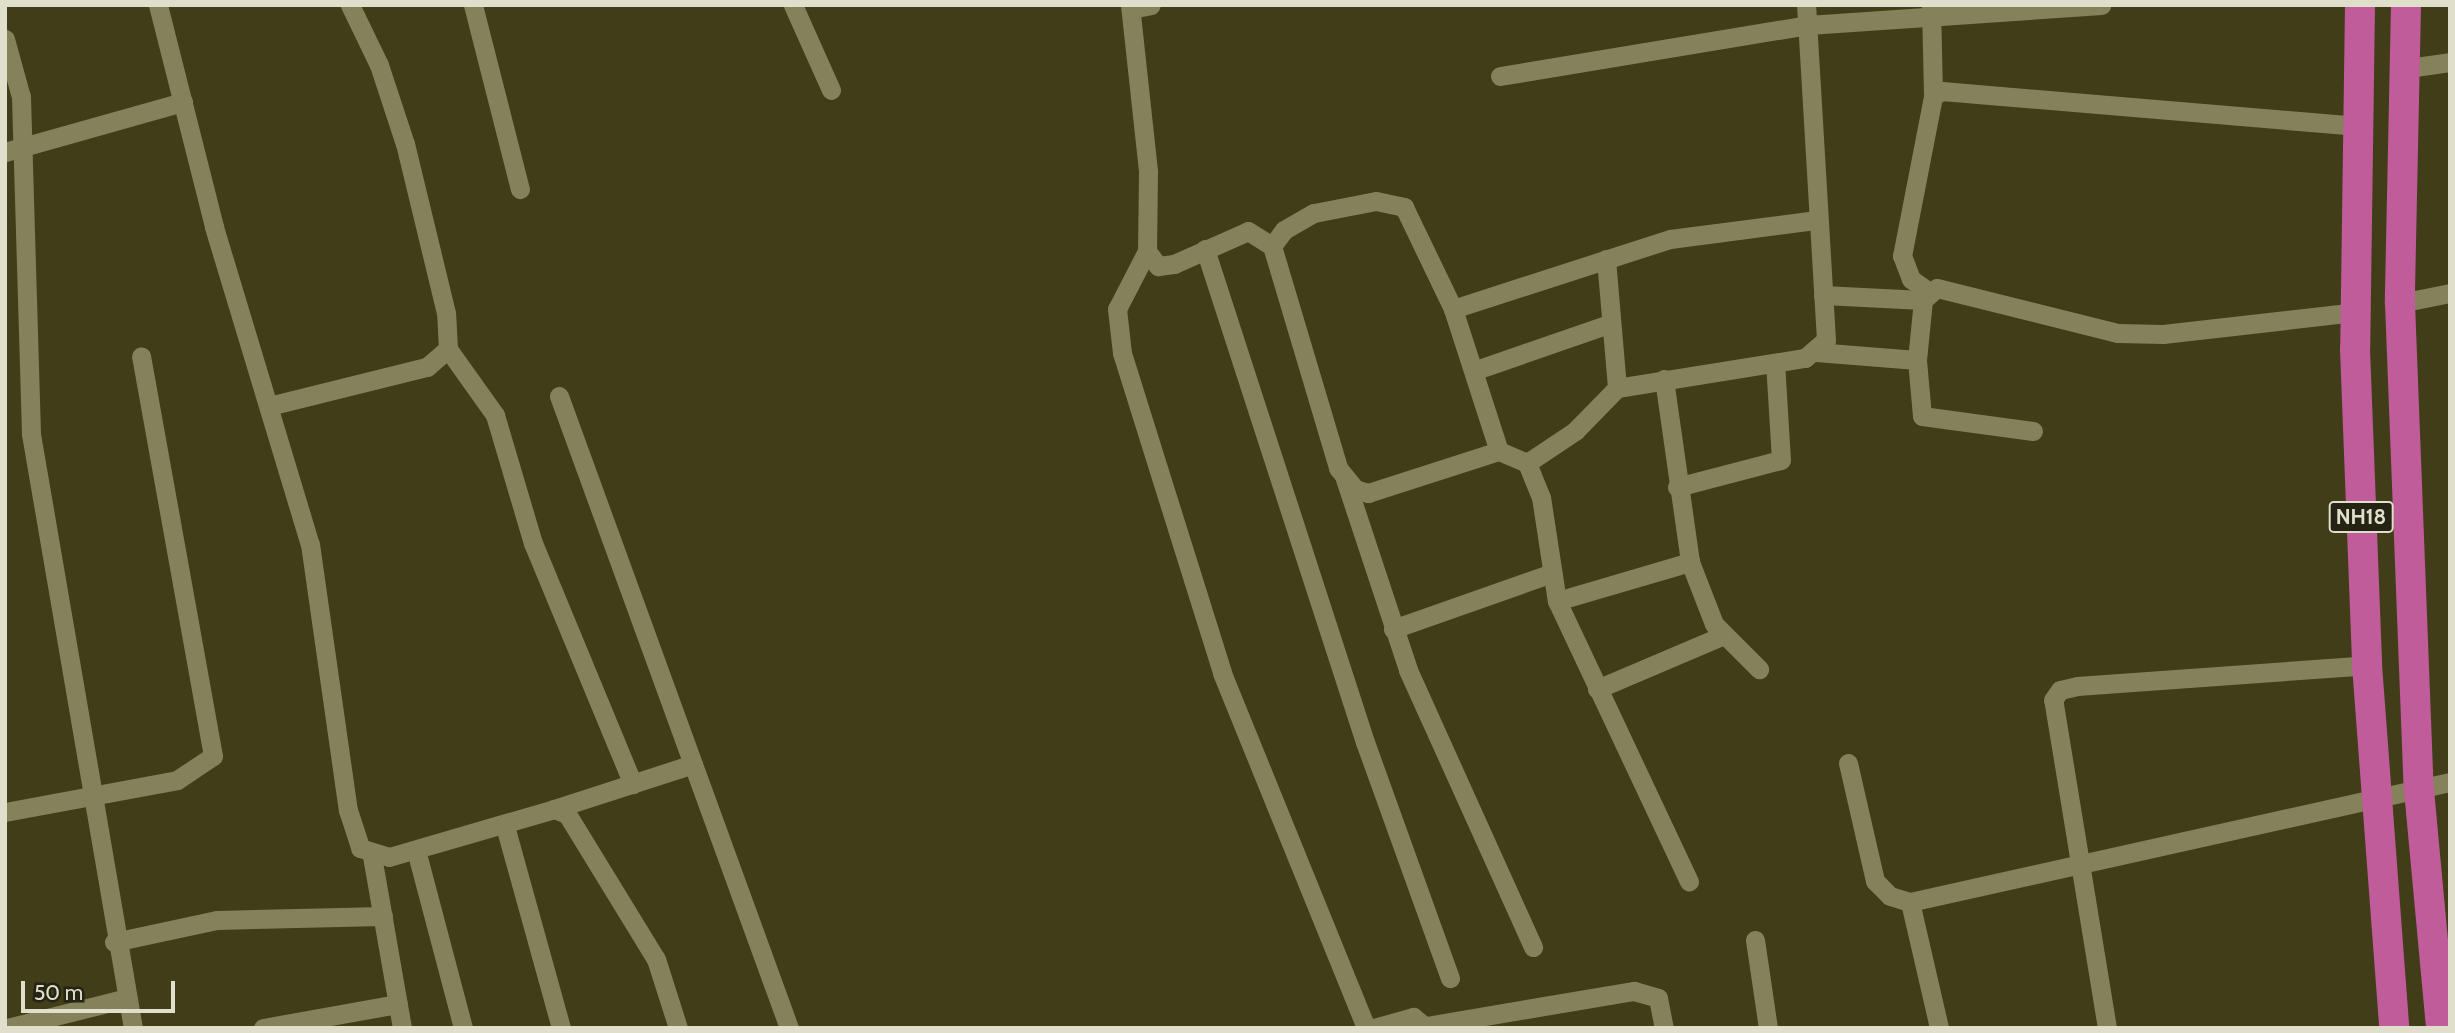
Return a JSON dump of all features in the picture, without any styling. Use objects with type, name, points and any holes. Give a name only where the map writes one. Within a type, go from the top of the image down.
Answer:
[{"type":"highway","name":"NH18","points":[[2360,5],[2356,312],[2364,590],[2376,801],[2394,1028]]},
{"type":"highway","name":"NH18","points":[[2406,5],[2401,69],[2400,303],[2419,790],[2441,1028]]},
{"type":"highway","points":[[2364,590],[2411,591]]},
{"type":"street","points":[[158,5],[268,406],[310,544],[354,835],[372,856],[402,1028]]},
{"type":"street","points":[[350,5],[379,65],[405,144],[446,313],[448,349],[495,415],[533,543],[633,784]]},
{"type":"street","points":[[473,5],[520,189]]},
{"type":"street","points":[[793,5],[831,90]]},
{"type":"street","points":[[1151,5],[1130,7],[1148,172],[1147,251],[1117,309],[1122,353],[1222,673],[1367,1028]]},
{"type":"street","points":[[1806,5],[1826,340],[1816,352]]},
{"type":"street","points":[[1500,76],[1808,25],[1931,11],[2101,5]]},
{"type":"street","points":[[1931,11],[1933,96],[1902,256],[1911,279],[1926,296],[1917,360],[1922,416],[2033,431]]},
{"type":"street","points":[[5,39],[21,97],[14,149],[31,434],[114,942],[133,1028]]},
{"type":"street","points":[[2401,69],[2450,62]]},
{"type":"street","points":[[1933,96],[1949,91],[2357,126]]},
{"type":"street","points":[[14,149],[183,103]]},
{"type":"street","points":[[1272,246],[1284,230],[1314,213],[1390,201],[1413,218],[1453,309],[1476,370],[1499,451]]},
{"type":"street","points":[[1453,309],[1670,239],[1817,220]]},
{"type":"street","points":[[1147,251],[1158,266],[1205,250],[1248,231],[1272,246],[1393,629],[1533,947]]},
{"type":"street","points":[[1205,250],[1365,742],[1450,978]]},
{"type":"street","points":[[1606,259],[1609,324],[1617,388]]},
{"type":"street","points":[[1822,295],[1926,296],[1950,290],[2117,333],[2162,334],[2356,312]]},
{"type":"street","points":[[2400,303],[2450,293]]},
{"type":"street","points":[[1476,370],[1609,324]]},
{"type":"street","points":[[268,406],[427,368],[448,349]]},
{"type":"street","points":[[1528,463],[1576,431],[1617,388],[1775,363],[1816,352],[1917,360]]},
{"type":"street","points":[[5,812],[89,794],[177,780],[213,756],[141,356]]},
{"type":"street","points":[[5,363],[25,357]]},
{"type":"street","points":[[1677,487],[1781,460],[1775,363]]},
{"type":"street","points":[[1664,379],[1677,487],[1690,562],[1724,635],[1759,669]]},
{"type":"street","points":[[559,396],[789,1028]]},
{"type":"street","points":[[1345,480],[1368,493],[1499,451],[1528,463],[1541,497],[1557,601],[1689,882]]},
{"type":"street","points":[[1557,601],[1690,562]]},
{"type":"street","points":[[1393,629],[1552,573]]},
{"type":"street","points":[[1597,689],[1724,635]]},
{"type":"street","points":[[2108,1028],[2053,719],[2060,690],[2367,666]]},
{"type":"street","points":[[1847,763],[1875,881],[1890,896],[1910,902],[2077,863],[2376,801],[2450,782]]},
{"type":"street","points":[[372,856],[416,850],[505,825],[693,764]]},
{"type":"street","points":[[554,809],[567,814],[656,959],[678,1028]]},
{"type":"street","points":[[505,825],[561,1028]]},
{"type":"street","points":[[416,850],[463,1028]]},
{"type":"street","points":[[1910,902],[1939,1028]]},
{"type":"street","points":[[114,942],[217,920],[383,916]]},
{"type":"street","points":[[1755,940],[1768,1028]]},
{"type":"street","points":[[1374,1028],[1398,1018],[1427,1027],[1634,991],[1658,998],[1664,1028]]},
{"type":"street","points":[[7,1028],[127,998]]},
{"type":"street","points":[[263,1028],[398,1004]]}]
